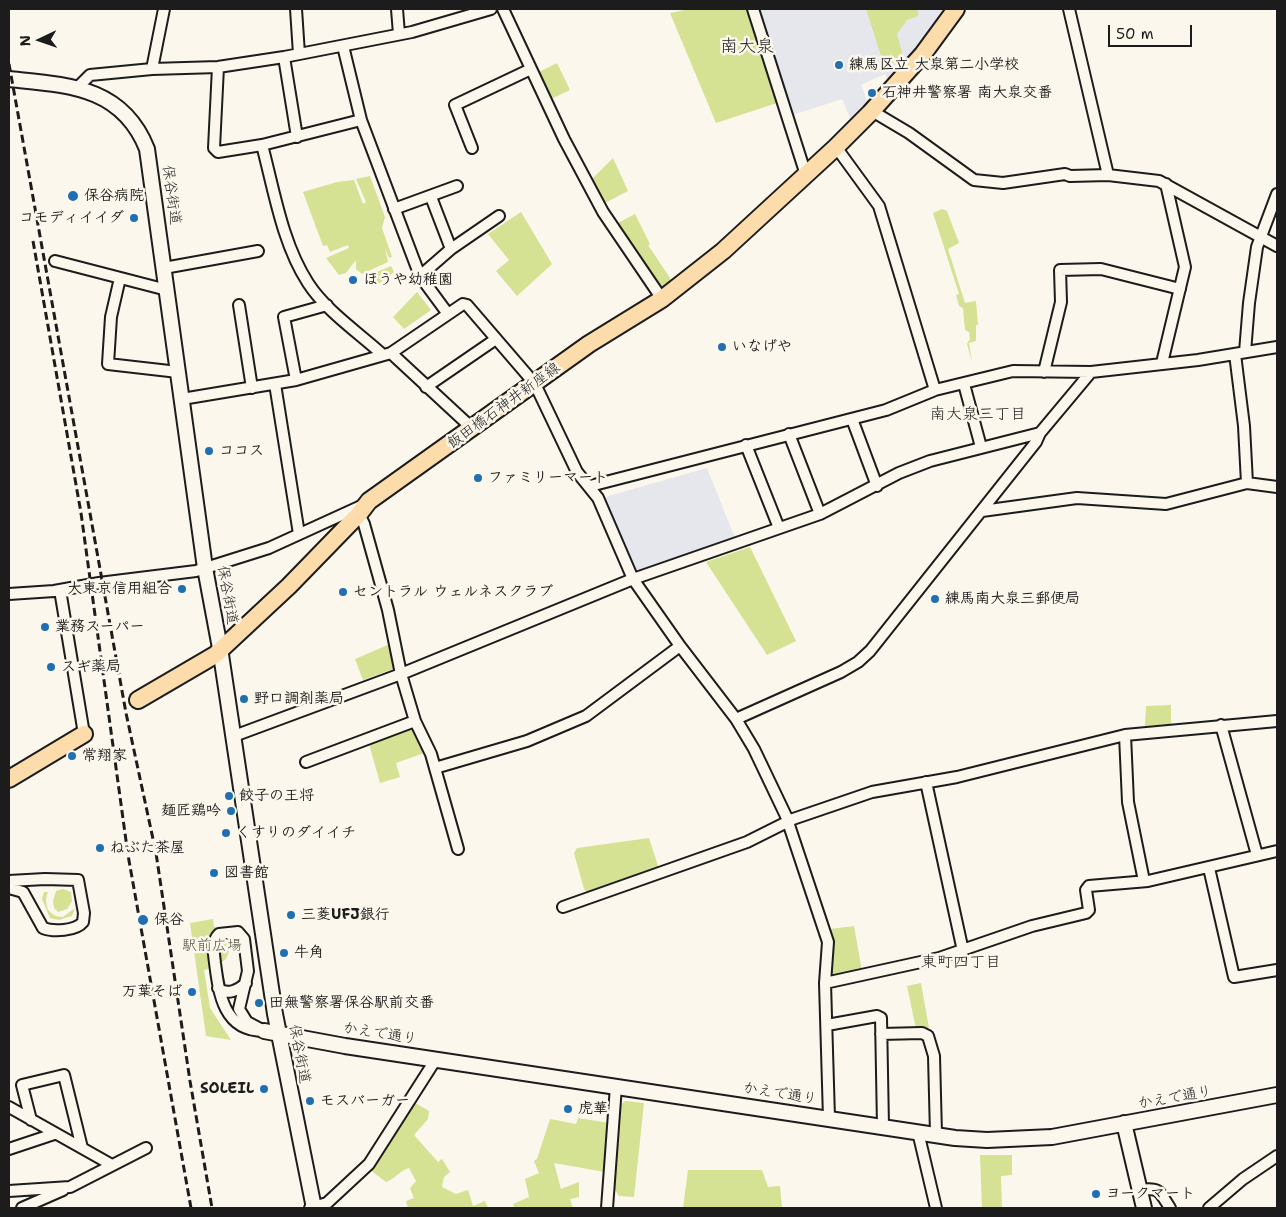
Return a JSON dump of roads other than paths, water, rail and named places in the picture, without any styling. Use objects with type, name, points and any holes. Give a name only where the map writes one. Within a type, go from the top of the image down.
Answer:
[{"type":"main road","name":"飯田橋石神井新座線","points":[[138,700],[215,654],[289,586],[361,508],[589,344],[662,299],[723,251],[836,147],[872,111],[922,54],[952,11]]},
{"type":"main road","name":"保谷街道","points":[[9,79],[77,88],[92,92],[115,105],[128,118],[142,138],[150,161],[205,568],[234,736],[278,1034],[313,1208]]},
{"type":"main road","points":[[9,779],[84,734]]},
{"type":"main road","name":"かえで通り","points":[[264,1031],[918,1132],[987,1140],[1052,1137],[1277,1095]]},
{"type":"main road","points":[[1124,1123],[1144,1208]]},
{"type":"street","points":[[152,69],[164,9]]},
{"type":"street","points":[[296,9],[299,54]]},
{"type":"street","points":[[397,9],[399,34]]},
{"type":"street","points":[[77,88],[90,75],[152,69],[218,67],[284,57],[448,23],[491,9]]},
{"type":"street","points":[[503,9],[564,139],[603,212],[662,299]]},
{"type":"street","points":[[753,9],[806,175]]},
{"type":"street","points":[[1069,9],[1108,175]]},
{"type":"street","points":[[343,46],[361,120],[420,276],[448,314]]},
{"type":"street","points":[[284,57],[297,137]]},
{"type":"street","points":[[218,67],[214,148],[218,152],[297,137],[361,120]]},
{"type":"street","points":[[472,148],[455,105],[531,69]]},
{"type":"street","points":[[872,111],[909,133],[974,180],[1003,183],[1065,174],[1070,176],[1108,175],[1134,177],[1166,184],[1277,246]]},
{"type":"street","points":[[262,144],[293,253],[308,284],[328,305],[426,387],[472,429]]},
{"type":"street","points":[[836,147],[879,206],[935,390]]},
{"type":"street","points":[[1162,363],[1185,267],[1166,184]]},
{"type":"street","points":[[394,209],[457,186]]},
{"type":"street","points":[[1247,483],[1240,353],[1257,246],[1277,194]]},
{"type":"street","points":[[431,196],[451,249]]},
{"type":"street","points":[[420,276],[451,249],[498,216]]},
{"type":"street","points":[[164,268],[258,251]]},
{"type":"street","points":[[55,261],[167,290]]},
{"type":"street","points":[[1044,372],[1061,302],[1060,270],[1097,269],[1180,289]]},
{"type":"street","points":[[120,278],[111,317],[108,364],[178,372]]},
{"type":"street","points":[[182,399],[296,380],[387,354],[463,304],[467,304],[535,384],[577,472],[598,498],[634,578],[680,646],[736,720],[754,749],[787,822],[828,942],[825,983],[828,1118]]},
{"type":"street","points":[[239,305],[252,388]]},
{"type":"street","points":[[296,380],[284,317],[328,305]]},
{"type":"street","points":[[426,387],[496,338]]},
{"type":"street","points":[[590,486],[886,410],[935,390],[1013,371],[1091,372],[1277,347]]},
{"type":"street","points":[[736,720],[858,662],[870,651],[1036,442],[1040,433],[1091,372]]},
{"type":"street","points":[[275,384],[299,534]]},
{"type":"street","points":[[964,384],[981,447]]},
{"type":"street","points":[[852,419],[877,486]]},
{"type":"street","points":[[234,736],[401,674],[634,578],[820,514],[900,473],[930,461],[1040,433]]},
{"type":"street","points":[[790,434],[820,514]]},
{"type":"street","points":[[746,445],[779,528]]},
{"type":"street","points":[[982,511],[1077,498],[1166,504],[1247,483],[1277,487]]},
{"type":"street","points":[[9,594],[60,590],[196,572],[269,548],[361,508],[388,610],[401,674],[415,721],[435,768],[458,849]]},
{"type":"street","points":[[60,590],[84,734]]},
{"type":"street","points":[[435,768],[527,741],[586,716],[680,646]]},
{"type":"street","points":[[306,762],[415,721]]},
{"type":"street","points":[[563,907],[747,842],[787,822],[872,792],[957,777],[1125,735],[1277,721]]},
{"type":"street","points":[[1221,725],[1258,856]]},
{"type":"street","points":[[1125,735],[1128,802],[1144,881]]},
{"type":"street","points":[[926,782],[963,951]]},
{"type":"street","points":[[825,983],[939,958],[1032,926],[1088,912],[1086,890],[1089,886],[1144,881],[1209,868],[1277,851]]},
{"type":"street","points":[[1209,868],[1234,977],[1238,978],[1277,970]]},
{"type":"street","points":[[9,881],[45,878],[78,880],[84,913],[83,922],[80,926],[67,928],[43,928],[23,892],[9,888]]},
{"type":"street","points":[[238,932],[244,939],[248,971],[239,1009],[247,1022],[264,1031],[244,1029],[237,1024],[223,1004],[218,988],[213,943],[219,934],[238,932]]},
{"type":"street","points":[[218,988],[222,992],[229,992],[237,990],[246,983]]},
{"type":"street","points":[[827,1025],[879,1016],[881,1034],[882,1126]]},
{"type":"street","points":[[881,1034],[922,1033],[928,1036],[934,1056],[936,1134]]},
{"type":"street","points":[[313,1208],[327,1203],[369,1164],[436,1059]]},
{"type":"street","points":[[31,1120],[22,1085],[64,1074],[82,1148]]},
{"type":"street","points":[[607,1208],[616,1086]]},
{"type":"street","points":[[9,1108],[112,1164]]},
{"type":"street","points":[[918,1132],[936,1208]]},
{"type":"street","points":[[9,1149],[54,1134]]},
{"type":"street","points":[[22,1208],[146,1148]]},
{"type":"street","points":[[1208,1208],[1243,1179],[1277,1156]]},
{"type":"street","points":[[9,1192],[70,1186]]},
{"type":"street","points":[[1139,1190],[1155,1188],[1170,1208]]},
{"type":"railway","points":[[9,64],[126,713],[156,853],[190,1081],[212,1208]]},
{"type":"railway","points":[[33,241],[81,513],[128,855],[191,1208]]},
{"type":"place","name":"練馬区立 大泉第二小学校","points":[[839,65]]},
{"type":"place","name":"石神井警察署 南大泉交番","points":[[872,93]]},
{"type":"place","name":"保谷病院","points":[[73,196]]},
{"type":"place","name":"コモディイイダ","points":[[134,218]]},
{"type":"place","name":"ほうや幼稚園","points":[[353,280]]},
{"type":"place","name":"いなげや","points":[[722,347]]},
{"type":"place","name":"ココス","points":[[209,451]]},
{"type":"place","name":"ファミリーマート","points":[[478,478]]},
{"type":"place","name":"大東京信用組合","points":[[182,589]]},
{"type":"place","name":"セントラル ウェルネスクラブ","points":[[343,592]]},
{"type":"place","name":"練馬南大泉三郵便局","points":[[935,599]]},
{"type":"place","name":"業務スーパー","points":[[45,627]]},
{"type":"place","name":"スギ薬局","points":[[51,667]]},
{"type":"place","name":"野口調剤薬局","points":[[244,699]]},
{"type":"place","name":"常翔家","points":[[72,756]]},
{"type":"place","name":"餃子の王将","points":[[229,796]]},
{"type":"place","name":"麺匠鶏吟","points":[[231,811]]},
{"type":"place","name":"くすりのダイイチ","points":[[226,833]]},
{"type":"place","name":"ねぶた茶屋","points":[[100,848]]},
{"type":"place","name":"図書館","points":[[214,873]]},
{"type":"place","name":"三菱UFJ銀行","points":[[291,915]]},
{"type":"place","name":"保谷","points":[[143,920]]},
{"type":"place","name":"牛角","points":[[284,953]]},
{"type":"place","name":"万葉そば","points":[[192,992]]},
{"type":"place","name":"田無警察署保谷駅前交番","points":[[259,1003]]},
{"type":"place","name":"SOLEIL","points":[[264,1089]]},
{"type":"place","name":"モスバーガー","points":[[310,1101]]},
{"type":"place","name":"虎華","points":[[568,1109]]},
{"type":"place","name":"ヨークマート","points":[[1096,1194]]},
{"type":"district","name":"南大泉","points":[[747,47]]},
{"type":"district","name":"南大泉三丁目","points":[[978,415]]},
{"type":"district","name":"東町四丁目","points":[[961,963]]},
{"type":"park label","name":"駅前広場","points":[[212,946]]}]
